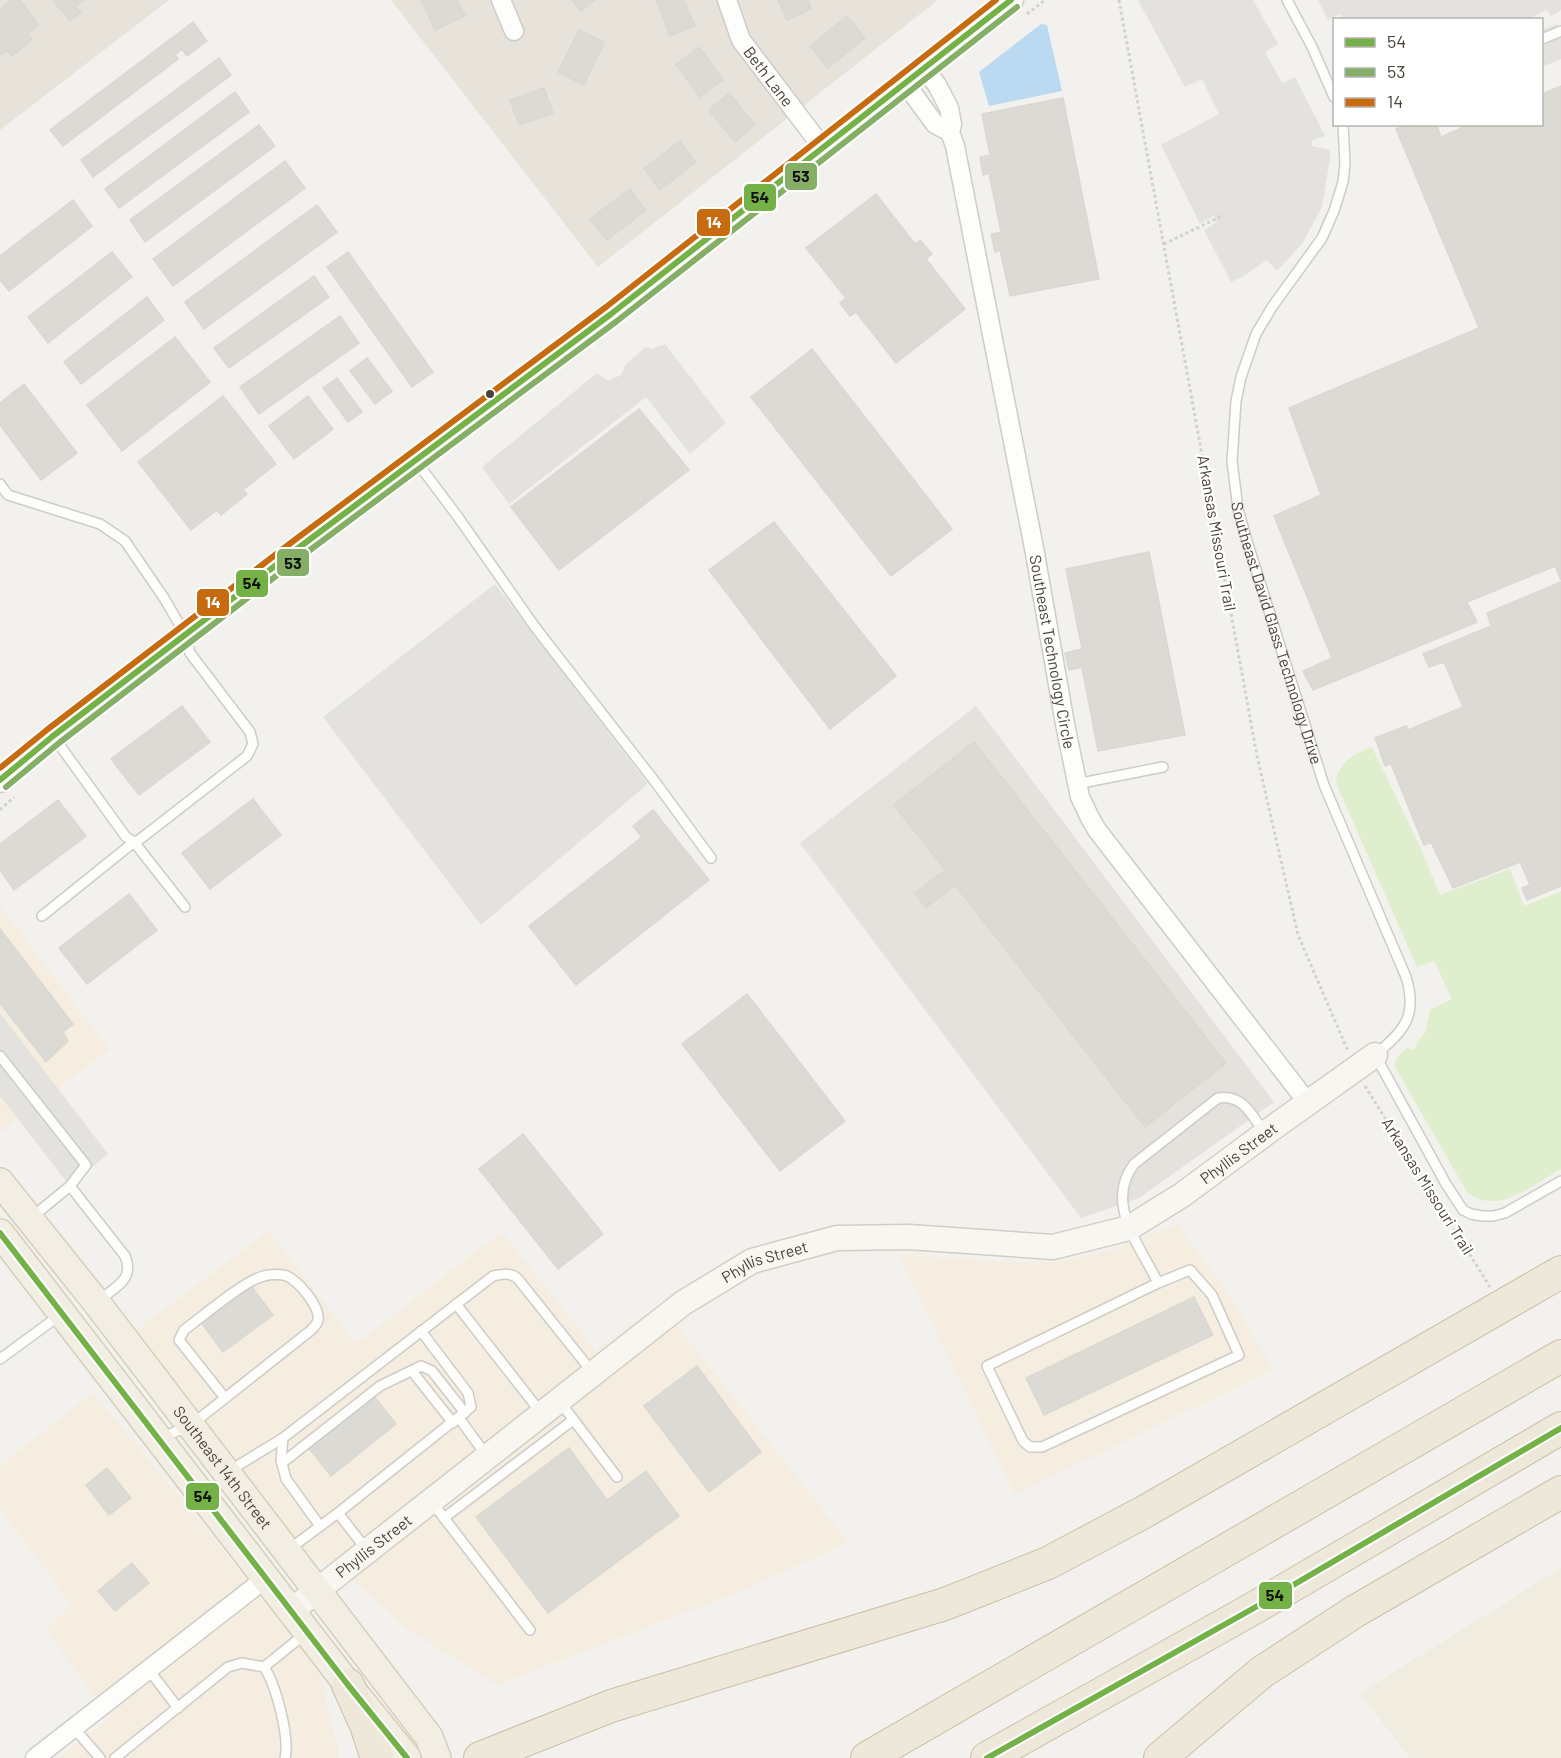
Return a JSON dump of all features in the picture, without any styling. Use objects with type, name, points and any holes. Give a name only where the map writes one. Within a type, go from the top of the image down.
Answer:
[{"type":"highway","points":[[480,1758],[568,1721],[611,1706],[935,1608],[1048,1563],[1155,1507],[1561,1272]]},
{"type":"highway","points":[[867,1758],[1561,1356]]},
{"type":"highway","points":[[987,1758],[1212,1631],[1561,1428]]},
{"type":"highway","points":[[1160,1758],[1262,1672],[1354,1612],[1561,1492]]},
{"type":"highway","points":[[348,1685],[366,1725],[376,1758]]},
{"type":"main road","name":"Southeast 14th Street","points":[[0,1182],[96,1302],[318,1590],[429,1737],[437,1758]]},
{"type":"main road","name":"Southeast 14th Street","points":[[0,1233],[348,1685],[407,1758]]},
{"type":"street","points":[[501,0],[514,31]]},
{"type":"street","name":"Beth Lane","points":[[727,0],[741,40],[823,148]]},
{"type":"street","points":[[0,780],[185,634],[611,314],[924,68],[1002,3]]},
{"type":"street","name":"Southeast Technology Circle","points":[[924,68],[937,85],[949,108],[952,124],[950,132],[955,146],[997,354],[1077,784],[1084,807],[1097,830],[1308,1103]]},
{"type":"street","points":[[905,83],[935,124],[950,132]]},
{"type":"street","name":"Southeast David Glass Technology Drive","points":[[1308,1103],[1375,1055]]},
{"type":"street","name":"Phyllis Street","points":[[291,1611],[367,1551],[438,1509],[488,1457],[683,1303],[752,1261],[837,1238],[909,1237],[1053,1247],[1129,1228],[1182,1195],[1308,1103]]},
{"type":"street","points":[[35,1758],[266,1578]]},
{"type":"lane","points":[[1287,0],[1333,93]]},
{"type":"lane","points":[[1543,39],[1561,31]]},
{"type":"lane","name":"Southeast David Glass Technology Drive","points":[[1343,126],[1345,164],[1343,182],[1334,211],[1322,238],[1272,307],[1256,334],[1241,377],[1236,401],[1232,461],[1238,509],[1247,541],[1324,784],[1411,991],[1407,1024],[1400,1034],[1375,1055]]},
{"type":"lane","points":[[416,462],[536,627],[711,858]]},
{"type":"lane","points":[[0,485],[8,495],[100,524],[125,541],[164,598],[185,634],[190,653],[250,732],[253,744],[247,756],[42,916]]},
{"type":"lane","points":[[53,736],[126,837],[134,842],[184,907]]},
{"type":"lane","points":[[1077,784],[1163,766]]},
{"type":"lane","points":[[1375,1055],[1450,1191],[1463,1210],[1482,1216],[1505,1213],[1561,1180]]},
{"type":"lane","points":[[0,1056],[4,1068],[86,1165],[70,1186],[30,1219]]},
{"type":"lane","points":[[1158,1283],[1129,1228],[1121,1199],[1127,1173],[1134,1164],[1218,1098],[1228,1096],[1238,1100],[1249,1110],[1265,1134]]},
{"type":"lane","points":[[70,1186],[125,1256],[129,1266],[125,1279],[96,1302]]},
{"type":"lane","points":[[1190,1270],[1212,1295],[1239,1355],[1042,1447],[1030,1447],[1023,1441],[987,1366],[1158,1283],[1190,1270]]},
{"type":"lane","points":[[159,1439],[191,1425],[316,1326],[319,1318],[316,1307],[295,1281],[285,1275],[264,1276],[240,1289],[184,1330],[179,1340],[225,1398]]},
{"type":"lane","points":[[227,1472],[283,1438],[493,1276],[514,1275],[593,1373]]},
{"type":"lane","points":[[456,1304],[551,1407],[573,1420],[617,1477]]},
{"type":"lane","points":[[0,1359],[62,1313]]},
{"type":"lane","points":[[287,1551],[471,1407],[468,1393],[421,1331]]},
{"type":"lane","points":[[282,1463],[380,1386],[421,1366],[432,1371],[459,1418],[488,1457]]},
{"type":"lane","points":[[412,1371],[459,1418]]},
{"type":"lane","points":[[530,1630],[438,1509],[573,1420]]},
{"type":"lane","points":[[283,1438],[282,1463],[286,1479],[320,1526]]},
{"type":"lane","points":[[338,1513],[367,1551]]},
{"type":"lane","points":[[115,1758],[228,1667],[242,1663],[264,1667],[308,1632]]},
{"type":"lane","points":[[264,1667],[279,1705],[287,1750],[285,1758]]},
{"type":"lane","points":[[149,1670],[178,1708]]},
{"type":"lane","points":[[74,1728],[100,1758]]},
{"type":"path","name":"Arkansas Missouri Trail","points":[[1119,0],[1257,756],[1298,935],[1350,1057]]},
{"type":"path","points":[[1164,244],[1224,215]]},
{"type":"path","name":"Arkansas Missouri Trail","points":[[1364,1085],[1491,1288]]},
{"type":"shaded area","points":[[0,0],[169,0],[0,130]]},
{"type":"shaded area","points":[[391,0],[938,0],[598,267]]},
{"type":"shaded area","points":[[1138,0],[1253,0],[1278,44],[1265,52],[1282,83],[1295,77],[1325,136],[1312,140],[1312,146],[1330,150],[1330,158],[1322,207],[1302,244],[1277,271],[1267,260],[1231,282],[1204,230],[1217,222],[1214,216],[1200,224],[1161,145],[1219,114],[1202,79],[1185,87]]},
{"type":"shaded area","points":[[1318,0],[1561,0],[1561,10],[1551,16],[1547,10],[1531,18],[1342,18],[1340,14],[1328,20]]},
{"type":"shaded area","points":[[1557,24],[1561,33],[1561,59],[1543,67],[1543,30]]},
{"type":"shaded area","points":[[665,344],[726,423],[690,454],[646,397],[509,504],[482,467],[597,373],[608,381],[621,375],[626,364],[646,347],[652,349]]},
{"type":"shaded area","points":[[495,584],[648,784],[481,925],[323,717]]},
{"type":"shaded area","points":[[976,706],[1274,1102],[1139,1198],[1081,1218],[800,843]]},
{"type":"shaded area","points":[[0,906],[109,1049],[0,1133]]},
{"type":"shaded area","points":[[0,1013],[108,1154],[70,1186],[0,1096]]},
{"type":"shaded area","points":[[1177,1224],[1228,1294],[1273,1369],[1015,1495],[899,1255],[1000,1262],[1058,1262],[1109,1251]]},
{"type":"shaded area","points":[[269,1231],[356,1344],[502,1232],[596,1351],[660,1304],[848,1542],[749,1588],[497,1685],[406,1628],[357,1583],[320,1560],[303,1559],[130,1335]]},
{"type":"shaded area","points":[[93,1392],[319,1667],[339,1751],[338,1758],[59,1758],[111,1717],[45,1629],[72,1606],[0,1508],[0,1466]]},
{"type":"shaded area","points":[[1561,1568],[1561,1758],[1410,1758],[1360,1693]]},
{"type":"green space","points":[[1372,747],[1420,847],[1440,895],[1510,869],[1524,906],[1561,891],[1561,1169],[1515,1196],[1503,1200],[1479,1199],[1467,1192],[1395,1067],[1396,1060],[1401,1053],[1409,1047],[1411,1050],[1416,1048],[1416,1043],[1425,1033],[1430,1010],[1452,999],[1434,961],[1417,967],[1336,783],[1340,770],[1348,760]]},
{"type":"water","points":[[1041,24],[1047,25],[1062,91],[989,106],[979,72]]},
{"type":"building","points":[[12,0],[20,0],[39,25],[28,34],[32,40],[12,56],[7,50],[0,55],[0,9]]},
{"type":"building","points":[[53,0],[84,0],[75,7],[81,13],[70,21]]},
{"type":"building","points":[[421,0],[457,0],[465,16],[435,30]]},
{"type":"building","points":[[572,0],[595,0],[581,11]]},
{"type":"building","points":[[656,0],[684,0],[695,26],[670,36]]},
{"type":"building","points":[[778,0],[808,0],[811,9],[787,20]]},
{"type":"building","points":[[847,16],[865,38],[828,68],[810,46]]},
{"type":"building","points":[[193,22],[207,41],[187,56],[182,49],[175,55],[178,59],[63,146],[50,130]]},
{"type":"building","points":[[579,30],[604,42],[584,85],[558,72]]},
{"type":"building","points":[[699,47],[723,80],[700,97],[676,65]]},
{"type":"building","points":[[219,58],[231,75],[93,177],[81,160]]},
{"type":"building","points":[[1561,86],[1561,301],[1514,320],[1536,375],[1561,365],[1561,580],[1555,566],[1467,602],[1477,622],[1313,690],[1303,671],[1332,658],[1274,516],[1321,495],[1289,408],[1479,328],[1396,129],[1403,126],[1437,126],[1441,137],[1466,126],[1543,126],[1543,94]]},
{"type":"building","points":[[544,88],[553,113],[519,125],[510,100]]},
{"type":"building","points":[[235,92],[249,112],[119,208],[105,189]]},
{"type":"building","points":[[729,93],[755,125],[735,142],[709,110]]},
{"type":"building","points":[[1063,98],[1099,279],[1010,296],[1000,250],[995,252],[991,234],[1001,232],[989,173],[983,175],[980,157],[990,155],[982,114]]},
{"type":"building","points":[[259,125],[275,146],[145,242],[130,220]]},
{"type":"building","points":[[680,141],[696,162],[660,190],[644,169]]},
{"type":"building","points":[[285,161],[305,188],[173,286],[153,259]]},
{"type":"building","points":[[630,189],[646,210],[607,240],[590,219]]},
{"type":"building","points":[[876,194],[915,244],[920,240],[932,254],[926,259],[965,309],[896,363],[856,312],[850,316],[840,303],[846,298],[806,248]]},
{"type":"building","points":[[73,200],[92,226],[9,291],[0,280],[0,256]]},
{"type":"building","points":[[317,205],[337,232],[204,329],[185,302]]},
{"type":"building","points":[[112,252],[132,277],[48,343],[28,317]]},
{"type":"building","points":[[348,252],[433,372],[412,387],[327,267]]},
{"type":"building","points":[[314,276],[329,297],[229,368],[214,348]]},
{"type":"building","points":[[147,297],[164,320],[81,384],[64,362]]},
{"type":"building","points":[[1561,301],[1561,365],[1536,375],[1514,320]]},
{"type":"building","points":[[340,316],[359,343],[259,414],[240,387]]},
{"type":"building","points":[[175,337],[210,382],[122,451],[87,405]]},
{"type":"building","points":[[812,349],[952,529],[891,576],[751,397]]},
{"type":"building","points":[[367,358],[392,391],[375,404],[350,371]]},
{"type":"building","points":[[337,378],[362,412],[348,422],[323,388]]},
{"type":"building","points":[[24,384],[77,453],[41,480],[0,425],[0,403]]},
{"type":"building","points":[[223,396],[276,464],[243,490],[247,494],[221,515],[217,510],[191,530],[138,462]]},
{"type":"building","points":[[308,396],[333,429],[294,459],[269,426]]},
{"type":"building","points":[[639,409],[689,470],[559,570],[511,507]]},
{"type":"building","points":[[774,522],[896,676],[830,729],[709,570]]},
{"type":"building","points":[[1149,552],[1185,735],[1098,751],[1082,667],[1069,670],[1065,653],[1082,649],[1066,569]]},
{"type":"building","points":[[1561,582],[1561,886],[1527,900],[1522,888],[1530,885],[1520,862],[1453,888],[1431,842],[1424,845],[1391,764],[1385,766],[1375,738],[1406,726],[1408,730],[1463,707],[1444,662],[1429,667],[1423,654],[1491,626],[1487,613]]},
{"type":"building","points":[[182,706],[210,742],[139,795],[111,759]]},
{"type":"building","points":[[974,742],[1226,1063],[1145,1127],[955,885],[926,908],[915,893],[945,870],[894,805]]},
{"type":"building","points":[[253,799],[281,835],[210,889],[182,853]]},
{"type":"building","points":[[58,800],[86,836],[14,890],[0,870],[0,844]]},
{"type":"building","points":[[653,810],[709,880],[576,985],[529,926],[642,837],[633,826]]},
{"type":"building","points":[[129,894],[157,930],[87,984],[59,948]]},
{"type":"building","points":[[0,929],[73,1024],[63,1032],[68,1041],[46,1062],[0,1003]]},
{"type":"building","points":[[747,994],[845,1121],[780,1171],[682,1044]]},
{"type":"building","points":[[523,1134],[603,1234],[558,1269],[479,1169]]},
{"type":"building","points":[[252,1287],[273,1315],[223,1352],[202,1324]]},
{"type":"building","points":[[1194,1297],[1213,1335],[1044,1415],[1026,1378]]},
{"type":"building","points":[[697,1366],[761,1452],[709,1492],[644,1406]]},
{"type":"building","points":[[372,1394],[396,1424],[331,1476],[307,1446]]},
{"type":"building","points":[[569,1448],[607,1500],[646,1471],[679,1516],[548,1613],[476,1517]]},
{"type":"building","points":[[107,1468],[131,1498],[109,1515],[86,1485]]},
{"type":"building","points":[[132,1563],[149,1583],[115,1611],[98,1591]]},
{"type":"transit line","name":"14","points":[[0,768],[292,542],[606,307],[996,0]]},
{"type":"transit line","name":"54","points":[[0,780],[53,736],[297,549],[611,314],[1011,0]]},
{"type":"transit line","name":"53","points":[[6,787],[59,743],[302,556],[617,321],[1017,7]]},
{"type":"transit line","name":"54","points":[[0,1233],[348,1685],[407,1758]]},
{"type":"transit line","name":"54","points":[[987,1758],[1254,1608],[1561,1428]]}]
